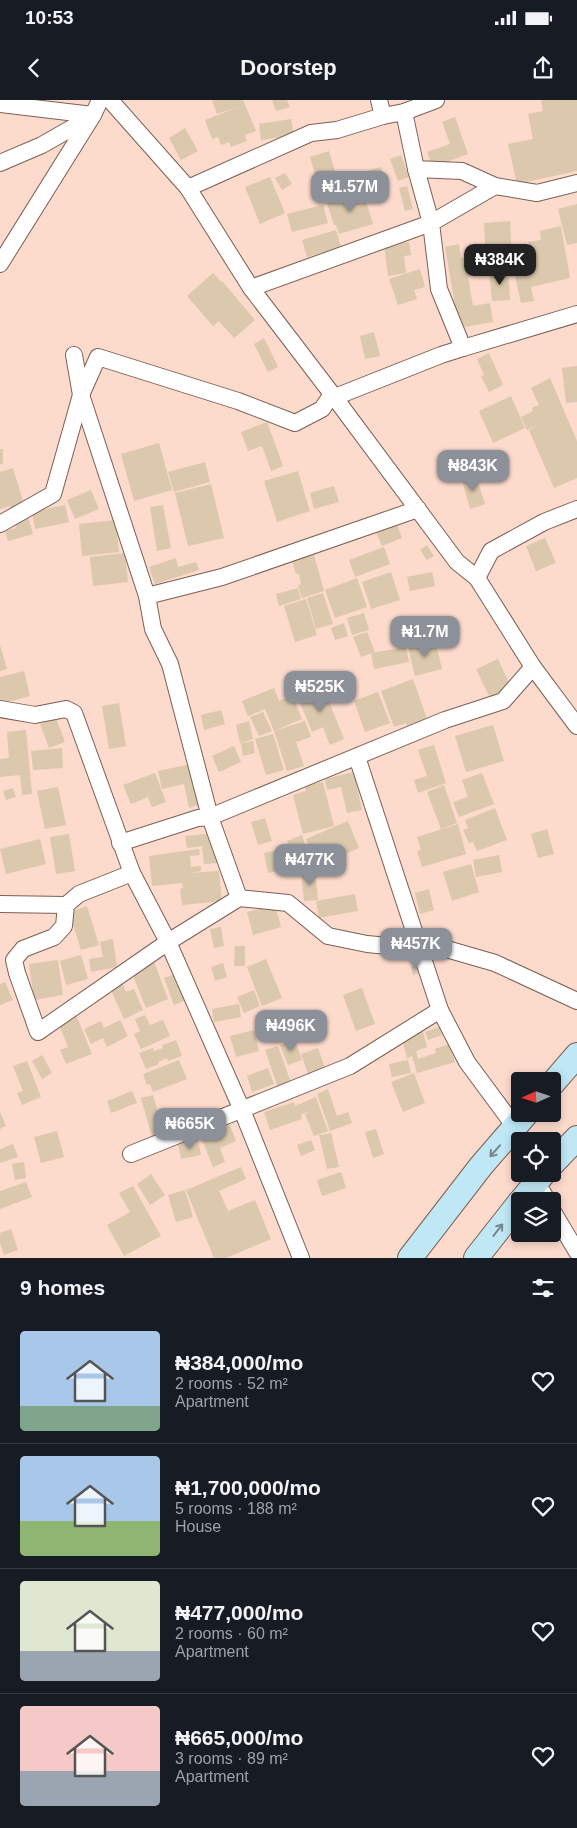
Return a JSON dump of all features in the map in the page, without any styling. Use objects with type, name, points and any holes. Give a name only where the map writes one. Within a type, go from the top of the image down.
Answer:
[{"type":"street","points":[[0,264],[93,116],[100,100]]},
{"type":"street","points":[[110,100],[188,188],[251,288],[334,395],[457,562],[477,578],[533,667],[577,726]]},
{"type":"street","points":[[188,188],[311,133],[337,130],[381,108],[404,112],[436,100]]},
{"type":"street","points":[[0,104],[93,116]]},
{"type":"street","points":[[404,112],[416,169],[431,223],[439,289],[463,348]]},
{"type":"street","points":[[0,164],[42,145],[93,116]]},
{"type":"street","points":[[416,169],[462,172],[495,186],[537,193],[577,183]]},
{"type":"street","points":[[251,288],[431,223],[495,186]]},
{"type":"street","points":[[0,524],[53,494],[81,395],[98,357],[238,401],[295,423],[322,409],[334,395],[441,355],[577,314]]},
{"type":"street","points":[[74,355],[81,395],[147,596],[153,629],[170,664],[210,817],[239,898]]},
{"type":"street","points":[[147,596],[222,577],[418,509]]},
{"type":"street","points":[[477,578],[491,551],[544,522],[577,509]]},
{"type":"street","points":[[120,844],[198,818],[210,817],[445,720],[503,701],[533,667]]},
{"type":"street","points":[[0,709],[35,715],[66,709],[74,713],[132,873],[168,942],[242,1110],[300,1258]]},
{"type":"street","points":[[357,757],[440,1010],[467,1062],[511,1110]]},
{"type":"street","points":[[0,904],[66,905],[79,894],[132,873]]},
{"type":"street","points":[[66,905],[64,926],[54,937],[23,949],[14,960],[38,1032],[168,942],[239,898],[288,903],[328,936],[367,944],[450,950],[494,963],[577,1001]]},
{"type":"street","points":[[131,1154],[350,1066],[440,1010]]},
{"type":"street","points":[[561,1074],[577,1055]]},
{"type":"street","points":[[410,1258],[481,1166],[520,1122]]},
{"type":"street","points":[[561,1155],[577,1138]]},
{"type":"street","points":[[476,1258],[511,1213]]},
{"type":"street","points":[[561,1225],[577,1252]]},
{"type":"building","points":[[212,100],[243,100],[256,131],[245,135],[247,141],[231,147],[229,142],[221,145],[218,137],[212,139],[205,120],[241,106],[217,114]]},
{"type":"building","points":[[272,100],[287,100],[290,107],[276,111]]},
{"type":"building","points":[[541,100],[577,100],[577,171],[517,184],[508,144],[533,139],[528,114],[543,111]]},
{"type":"building","points":[[455,117],[468,154],[433,167],[427,152],[450,144],[442,122]]},
{"type":"building","points":[[291,119],[294,135],[261,140],[259,124]]},
{"type":"building","points":[[185,128],[198,151],[181,160],[169,138]]},
{"type":"building","points":[[329,151],[337,179],[381,167],[385,181],[361,188],[362,191],[323,202],[310,157]]},
{"type":"building","points":[[401,155],[409,177],[398,181],[390,159]]},
{"type":"building","points":[[285,173],[292,184],[282,190],[275,178]]},
{"type":"building","points":[[270,177],[285,213],[260,224],[245,187]]},
{"type":"building","points":[[407,186],[413,209],[405,211],[399,188]]},
{"type":"building","points":[[363,192],[373,224],[339,234],[327,203]]},
{"type":"building","points":[[577,204],[577,243],[567,245],[558,209]]},
{"type":"building","points":[[323,205],[328,223],[292,232],[287,214]]},
{"type":"building","points":[[510,221],[512,262],[486,263],[484,223]]},
{"type":"building","points":[[561,226],[570,278],[531,287],[534,301],[521,303],[512,263],[532,260],[528,242],[541,240],[540,231]]},
{"type":"building","points":[[336,230],[341,247],[307,257],[302,240]]},
{"type":"building","points":[[409,242],[411,255],[404,256],[406,273],[388,276],[384,245]]},
{"type":"building","points":[[459,244],[461,258],[484,254],[487,274],[468,277],[473,306],[490,303],[493,322],[459,328],[445,247]]},
{"type":"building","points":[[420,269],[425,287],[414,290],[417,299],[398,305],[389,279]]},
{"type":"building","points":[[508,270],[510,300],[492,301],[489,272]]},
{"type":"building","points":[[213,273],[255,320],[234,338],[219,321],[213,326],[187,296]]},
{"type":"building","points":[[374,332],[380,356],[365,359],[360,336]]},
{"type":"building","points":[[264,338],[278,367],[268,372],[254,344]]},
{"type":"building","points":[[489,353],[503,385],[489,392],[481,376],[484,375],[477,359]]},
{"type":"building","points":[[577,366],[577,402],[566,403],[562,368]]},
{"type":"building","points":[[550,378],[577,441],[577,478],[554,488],[529,430],[539,424],[527,430],[521,417],[533,411],[532,408],[539,405],[531,388]]},
{"type":"building","points":[[511,396],[525,428],[493,443],[479,411]]},
{"type":"building","points":[[267,422],[283,466],[271,471],[262,446],[248,451],[241,432]]},
{"type":"building","points":[[159,443],[172,490],[134,501],[121,454]]},
{"type":"building","points":[[0,449],[3,449],[3,464],[0,464]]},
{"type":"building","points":[[205,462],[210,482],[174,492],[168,472]]},
{"type":"building","points":[[13,468],[33,534],[8,541],[5,531],[16,528],[10,506],[0,509],[0,472]]},
{"type":"building","points":[[298,471],[310,511],[277,522],[264,481]]},
{"type":"building","points":[[476,476],[485,504],[470,509],[462,480]]},
{"type":"building","points":[[211,484],[224,538],[188,546],[175,493]]},
{"type":"building","points":[[334,486],[339,502],[314,509],[310,493]]},
{"type":"building","points":[[91,490],[99,509],[75,519],[67,500]]},
{"type":"building","points":[[65,505],[69,522],[35,529],[32,512]]},
{"type":"building","points":[[163,505],[171,548],[157,551],[150,507]]},
{"type":"building","points":[[116,520],[119,552],[82,556],[79,524]]},
{"type":"building","points":[[396,522],[402,538],[382,546],[375,530]]},
{"type":"building","points":[[545,538],[556,563],[536,571],[526,546]]},
{"type":"building","points":[[427,545],[434,556],[427,560],[420,550]]},
{"type":"building","points":[[384,547],[390,564],[355,577],[349,560]]},
{"type":"building","points":[[125,553],[128,582],[93,586],[90,557]]},
{"type":"building","points":[[314,555],[324,591],[302,598],[298,585],[301,584],[299,574],[296,574],[292,561]]},
{"type":"building","points":[[176,558],[178,567],[196,562],[199,570],[155,584],[149,567]]},
{"type":"building","points":[[391,572],[400,600],[371,609],[362,582]]},
{"type":"building","points":[[432,572],[435,586],[410,591],[407,577]]},
{"type":"building","points":[[357,578],[367,607],[335,618],[325,590]]},
{"type":"building","points":[[298,588],[301,599],[279,606],[276,594]]},
{"type":"building","points":[[323,593],[333,624],[316,629],[307,598]]},
{"type":"building","points":[[306,599],[317,635],[295,642],[284,606]]},
{"type":"building","points":[[364,613],[369,630],[352,635],[347,618]]},
{"type":"building","points":[[344,623],[348,636],[335,640],[331,628]]},
{"type":"building","points":[[367,632],[375,652],[361,657],[353,637]]},
{"type":"building","points":[[435,640],[442,669],[415,676],[408,647]]},
{"type":"building","points":[[0,645],[7,669],[0,671]]},
{"type":"building","points":[[406,647],[409,662],[374,669],[371,653]]},
{"type":"building","points":[[498,659],[511,687],[490,698],[476,669]]},
{"type":"building","points":[[24,671],[30,696],[0,704],[0,677]]},
{"type":"building","points":[[413,679],[427,719],[407,726],[406,723],[394,727],[381,691]]},
{"type":"building","points":[[322,684],[344,739],[330,745],[323,727],[312,732],[297,695]]},
{"type":"building","points":[[274,688],[279,701],[292,695],[302,719],[274,731],[265,709],[248,716],[242,701]]},
{"type":"building","points":[[378,692],[390,723],[365,732],[354,701]]},
{"type":"building","points":[[119,703],[126,746],[109,749],[102,706]]},
{"type":"building","points":[[221,710],[225,724],[204,730],[201,715]]},
{"type":"building","points":[[263,712],[272,731],[259,736],[250,717]]},
{"type":"building","points":[[56,718],[65,742],[49,748],[40,724]]},
{"type":"building","points":[[249,721],[253,739],[240,743],[236,725]]},
{"type":"building","points":[[305,721],[311,737],[296,742],[304,766],[287,771],[274,731]]},
{"type":"building","points":[[493,725],[504,761],[466,772],[455,736]]},
{"type":"building","points":[[26,730],[32,794],[22,795],[20,775],[0,777],[0,759],[9,758],[7,732]]},
{"type":"building","points":[[273,734],[284,770],[266,775],[255,739]]},
{"type":"building","points":[[253,741],[255,753],[243,756],[241,743]]},
{"type":"building","points":[[434,745],[446,783],[418,793],[414,780],[427,776],[418,750]]},
{"type":"building","points":[[234,746],[241,762],[219,772],[212,756]]},
{"type":"building","points":[[62,748],[63,768],[33,770],[31,751]]},
{"type":"building","points":[[191,764],[199,805],[189,808],[184,784],[162,789],[158,771]]},
{"type":"building","points":[[354,772],[362,810],[347,813],[341,787],[327,790],[325,779]]},
{"type":"building","points":[[155,773],[166,802],[152,807],[148,797],[131,804],[123,785]]},
{"type":"building","points":[[482,773],[494,804],[459,817],[453,802],[468,797],[462,780]]},
{"type":"building","points":[[323,782],[334,826],[303,834],[293,795],[306,791],[305,786]]},
{"type":"building","points":[[444,785],[457,823],[441,829],[427,792]]},
{"type":"building","points":[[58,787],[66,825],[45,829],[37,791]]},
{"type":"building","points":[[13,788],[16,797],[6,800],[3,791]]},
{"type":"building","points":[[495,808],[507,840],[477,851],[473,842],[469,843],[463,830],[468,828],[465,820]]},
{"type":"building","points":[[265,818],[272,841],[258,845],[251,822]]},
{"type":"building","points":[[348,821],[359,848],[317,866],[306,839]]},
{"type":"building","points":[[458,824],[466,854],[422,867],[417,851],[421,850],[417,837]]},
{"type":"building","points":[[547,829],[554,854],[538,858],[531,834]]},
{"type":"building","points":[[214,833],[217,863],[204,864],[202,846],[187,848],[185,836]]},
{"type":"building","points":[[69,834],[75,871],[56,874],[50,837]]},
{"type":"building","points":[[302,835],[307,851],[293,856],[287,841]]},
{"type":"building","points":[[40,839],[46,864],[6,874],[0,849]]},
{"type":"building","points":[[199,849],[200,855],[190,856],[191,867],[201,866],[201,871],[189,873],[219,871],[222,901],[182,905],[180,889],[183,888],[182,883],[152,886],[149,856]]},
{"type":"building","points":[[278,850],[282,870],[268,873],[264,853]]},
{"type":"building","points":[[499,855],[502,872],[476,877],[473,860]]},
{"type":"building","points":[[471,864],[479,892],[452,901],[443,872]]},
{"type":"building","points":[[315,870],[318,900],[304,901],[301,872]]},
{"type":"building","points":[[429,889],[434,910],[420,914],[415,893]]},
{"type":"building","points":[[355,894],[358,911],[319,918],[316,901]]},
{"type":"building","points":[[275,905],[281,927],[253,935],[247,912]]},
{"type":"building","points":[[87,906],[99,945],[81,950],[69,912]]},
{"type":"building","points":[[221,927],[224,946],[214,948],[210,929]]},
{"type":"building","points":[[113,939],[117,967],[91,972],[89,959],[103,957],[100,942]]},
{"type":"building","points":[[235,946],[245,946],[245,966],[234,966]]},
{"type":"building","points":[[81,955],[88,979],[66,985],[60,961]]},
{"type":"building","points":[[266,959],[282,998],[262,1006],[247,967]]},
{"type":"building","points":[[58,960],[63,995],[34,1000],[29,964]]},
{"type":"building","points":[[154,962],[168,999],[146,1008],[131,971]]},
{"type":"building","points":[[223,963],[227,977],[215,981],[211,967]]},
{"type":"building","points":[[419,965],[421,973],[413,975],[411,967]]},
{"type":"building","points":[[178,973],[189,999],[174,1005],[164,978]]},
{"type":"building","points":[[5,982],[13,1000],[0,1005],[0,984]]},
{"type":"building","points":[[122,983],[126,992],[134,989],[143,1010],[124,1019],[110,988]]},
{"type":"building","points":[[362,988],[375,1024],[356,1031],[343,995]]},
{"type":"building","points":[[254,990],[260,1006],[244,1013],[237,997]]},
{"type":"building","points":[[239,1004],[241,1017],[214,1022],[212,1009]]},
{"type":"building","points":[[76,1015],[92,1054],[66,1064],[60,1050],[68,1047],[58,1022]]},
{"type":"building","points":[[145,1015],[150,1025],[163,1020],[170,1036],[141,1049],[134,1034],[140,1031],[135,1019]]},
{"type":"building","points":[[120,1020],[128,1036],[107,1047],[103,1038],[91,1044],[84,1029],[101,1021],[104,1028]]},
{"type":"building","points":[[439,1027],[442,1035],[428,1040],[425,1032]]},
{"type":"building","points":[[254,1030],[259,1051],[236,1057],[230,1036]]},
{"type":"building","points":[[423,1032],[427,1047],[416,1051],[418,1059],[436,1053],[435,1049],[449,1044],[455,1062],[417,1073],[412,1056],[407,1058],[402,1038]]},
{"type":"building","points":[[176,1040],[182,1056],[168,1061],[167,1058],[158,1062],[159,1064],[146,1069],[139,1053],[153,1048],[154,1051],[163,1048],[162,1045]]},
{"type":"building","points":[[295,1040],[302,1060],[288,1065],[280,1045]]},
{"type":"building","points":[[278,1046],[291,1083],[278,1088],[265,1050]]},
{"type":"building","points":[[318,1048],[325,1068],[308,1074],[301,1054]]},
{"type":"building","points":[[42,1055],[52,1073],[42,1079],[32,1061]]},
{"type":"building","points":[[179,1060],[187,1079],[153,1092],[150,1084],[147,1085],[143,1074]]},
{"type":"building","points":[[408,1060],[411,1073],[392,1077],[389,1064]]},
{"type":"building","points":[[27,1061],[41,1097],[22,1105],[17,1093],[23,1091],[13,1066]]},
{"type":"building","points":[[268,1068],[274,1084],[252,1092],[247,1076]]},
{"type":"building","points":[[414,1073],[425,1103],[403,1112],[391,1082]]},
{"type":"building","points":[[328,1089],[337,1116],[348,1112],[352,1123],[330,1131],[317,1094]]},
{"type":"building","points":[[132,1091],[137,1103],[111,1113],[107,1101]]},
{"type":"building","points":[[153,1095],[164,1133],[152,1137],[141,1098]]},
{"type":"building","points":[[316,1097],[328,1131],[314,1136],[305,1114],[311,1111],[301,1114],[302,1119],[270,1130],[264,1112],[294,1102],[295,1106]]},
{"type":"building","points":[[0,1112],[6,1126],[0,1129]]},
{"type":"building","points":[[230,1125],[236,1141],[220,1148],[225,1162],[213,1167],[201,1137]]},
{"type":"building","points":[[376,1129],[384,1154],[373,1158],[365,1132]]},
{"type":"building","points":[[57,1131],[64,1157],[41,1163],[34,1137]]},
{"type":"building","points":[[331,1133],[339,1167],[327,1169],[319,1135]]},
{"type":"building","points":[[198,1140],[201,1155],[181,1159],[178,1144]]},
{"type":"building","points":[[311,1140],[315,1150],[301,1156],[297,1145]]},
{"type":"building","points":[[13,1144],[18,1157],[0,1163],[0,1149]]},
{"type":"building","points":[[24,1162],[26,1178],[15,1180],[12,1164]]},
{"type":"building","points":[[241,1167],[246,1179],[219,1191],[228,1211],[255,1200],[271,1239],[226,1258],[214,1258],[186,1190]]},
{"type":"building","points":[[341,1172],[346,1188],[322,1196],[317,1180]]},
{"type":"building","points":[[151,1174],[165,1195],[150,1205],[137,1184]]},
{"type":"building","points":[[26,1182],[32,1197],[0,1209],[0,1191]]},
{"type":"building","points":[[133,1186],[161,1236],[124,1256],[107,1225],[130,1212],[119,1193]]},
{"type":"building","points":[[185,1190],[193,1217],[176,1222],[168,1195]]},
{"type":"building","points":[[11,1229],[18,1250],[4,1255],[0,1243],[0,1233]]}]
